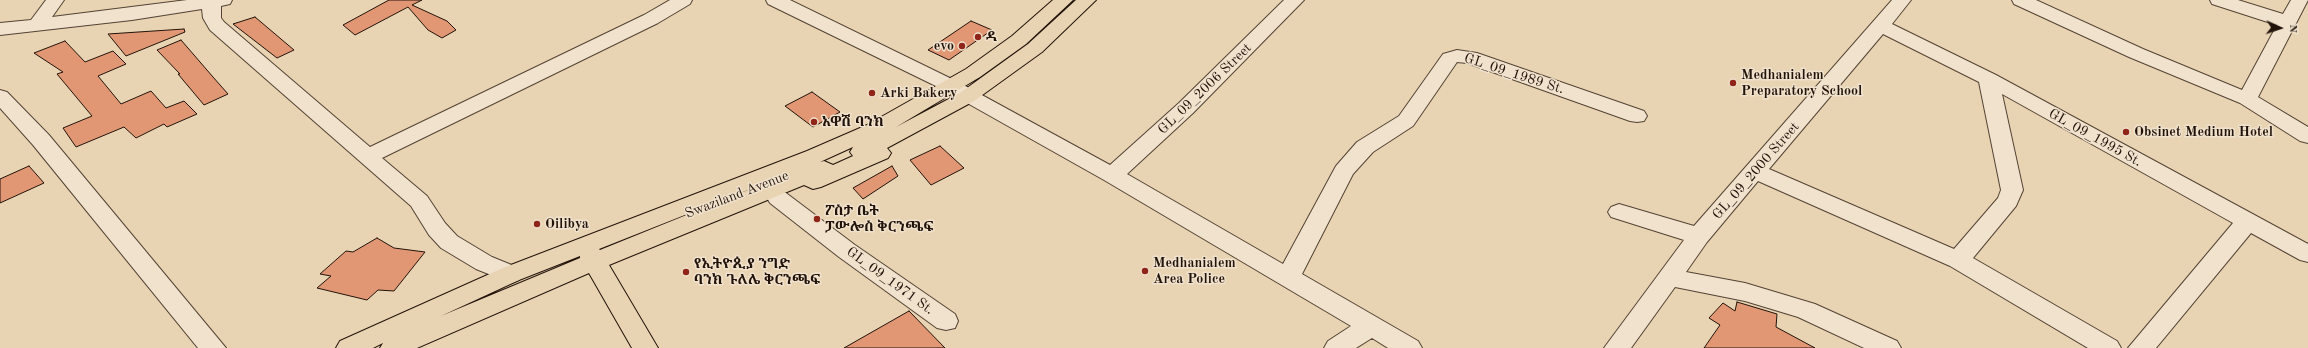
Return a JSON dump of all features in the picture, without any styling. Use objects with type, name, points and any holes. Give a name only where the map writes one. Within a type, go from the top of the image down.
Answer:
[{"type":"main road","points":[[349,348],[511,274],[592,257],[778,198],[886,151],[963,93],[996,58],[1064,0]]},
{"type":"main road","name":"Swaziland Avenue","points":[[963,93],[1016,53],[1077,0]]},
{"type":"main road","name":"Swaziland Avenue","points":[[372,348],[523,280],[592,257],[836,163],[897,135],[1035,48],[1087,0]]},
{"type":"main road","points":[[963,93],[1045,52],[1102,0]]},
{"type":"main road","points":[[415,348],[592,257]]},
{"type":"main road","points":[[592,257],[645,348]]},
{"type":"main road","name":"Swaziland Avenue","points":[[393,348],[592,257]]},
{"type":"street","points":[[36,26],[55,0]]},
{"type":"street","points":[[366,157],[638,26],[683,0]]},
{"type":"street","points":[[775,0],[963,93],[1112,176],[1409,348]]},
{"type":"street","name":"GL_09_2006 Street","points":[[1112,176],[1186,108],[1295,0]]},
{"type":"street","name":"GL_09_2000 Street","points":[[1617,348],[1699,236],[1756,172],[1902,0]]},
{"type":"street","points":[[2021,0],[2136,52],[2247,99],[2308,136]]},
{"type":"street","points":[[2219,0],[2288,22]]},
{"type":"street","points":[[2247,99],[2300,0]]},
{"type":"street","points":[[0,29],[214,8],[217,26],[366,157],[419,201],[437,229],[449,242],[484,263],[511,274]]},
{"type":"street","name":"GL_09_1995 St.","points":[[1880,25],[1990,79],[2247,222],[2308,254]]},
{"type":"street","name":"GL_09_1989 St.","points":[[1288,278],[1344,171],[1365,147],[1406,121],[1450,58],[1457,56],[1470,57],[1638,116]]},
{"type":"street","points":[[1958,260],[2008,201],[2012,190],[1990,79]]},
{"type":"street","points":[[0,96],[41,140],[212,348]]},
{"type":"street","points":[[1756,172],[1958,260],[2108,348]]},
{"type":"street","name":"GL_09_1971 St.","points":[[778,198],[847,251],[946,321]]},
{"type":"street","points":[[1619,212],[1699,236]]},
{"type":"street","points":[[2141,348],[2247,222]]},
{"type":"street","points":[[1668,277],[1746,292],[1806,310],[1888,348]]},
{"type":"street","points":[[1337,348],[1371,326]]},
{"type":"building","points":[[389,0],[422,0],[412,5],[447,21],[456,30],[442,38],[428,30],[408,7],[355,35],[343,25]]},
{"type":"building","points":[[255,17],[294,50],[277,58],[233,24]]},
{"type":"building","points":[[971,21],[992,30],[949,60],[928,50]]},
{"type":"building","points":[[184,29],[185,32],[126,56],[108,34]]},
{"type":"building","points":[[181,40],[228,94],[204,105],[178,74],[180,74],[157,50]]},
{"type":"building","points":[[65,41],[85,62],[113,51],[126,64],[98,76],[121,104],[151,91],[166,108],[184,101],[197,114],[167,127],[164,124],[136,138],[124,127],[76,147],[63,128],[92,116],[57,74],[63,72],[34,53]]},
{"type":"building","points":[[812,92],[840,112],[813,127],[785,106]]},
{"type":"building","points":[[940,146],[964,168],[931,185],[910,160]]},
{"type":"building","points":[[29,166],[44,183],[0,203],[0,179]]},
{"type":"building","points":[[892,166],[898,176],[863,199],[853,188]]},
{"type":"building","points":[[377,238],[394,248],[425,252],[394,291],[378,290],[367,300],[317,288],[331,276],[320,274],[346,251],[353,252]]},
{"type":"building","points":[[1737,302],[1777,314],[1776,327],[1815,348],[1704,348],[1720,325],[1709,318],[1723,303],[1735,311]]},
{"type":"building","points":[[909,311],[945,348],[844,348]]},
{"type":"place","name":"ዳ","points":[[978,37]]},
{"type":"place","name":"evo","points":[[962,46]]},
{"type":"place","name":"Medhanialem Preparatory School","points":[[1733,83]]},
{"type":"place","name":"Arki Bakery","points":[[872,93]]},
{"type":"place","name":"አዋሽ ባንክ","points":[[814,122]]},
{"type":"place","name":"Obsinet Medium Hotel","points":[[2126,132]]},
{"type":"place","name":"ፖስታ ቤት ፓውሎስ ቅርንጫፍ","points":[[817,219]]},
{"type":"place","name":"Oilibya","points":[[537,224]]},
{"type":"place","name":"Medhanialem Area Police","points":[[1145,271]]},
{"type":"place","name":"የኢትዮጲያ ንግድ ባንክ ጉለሌ ቅርንጫፍ","points":[[686,272]]}]
